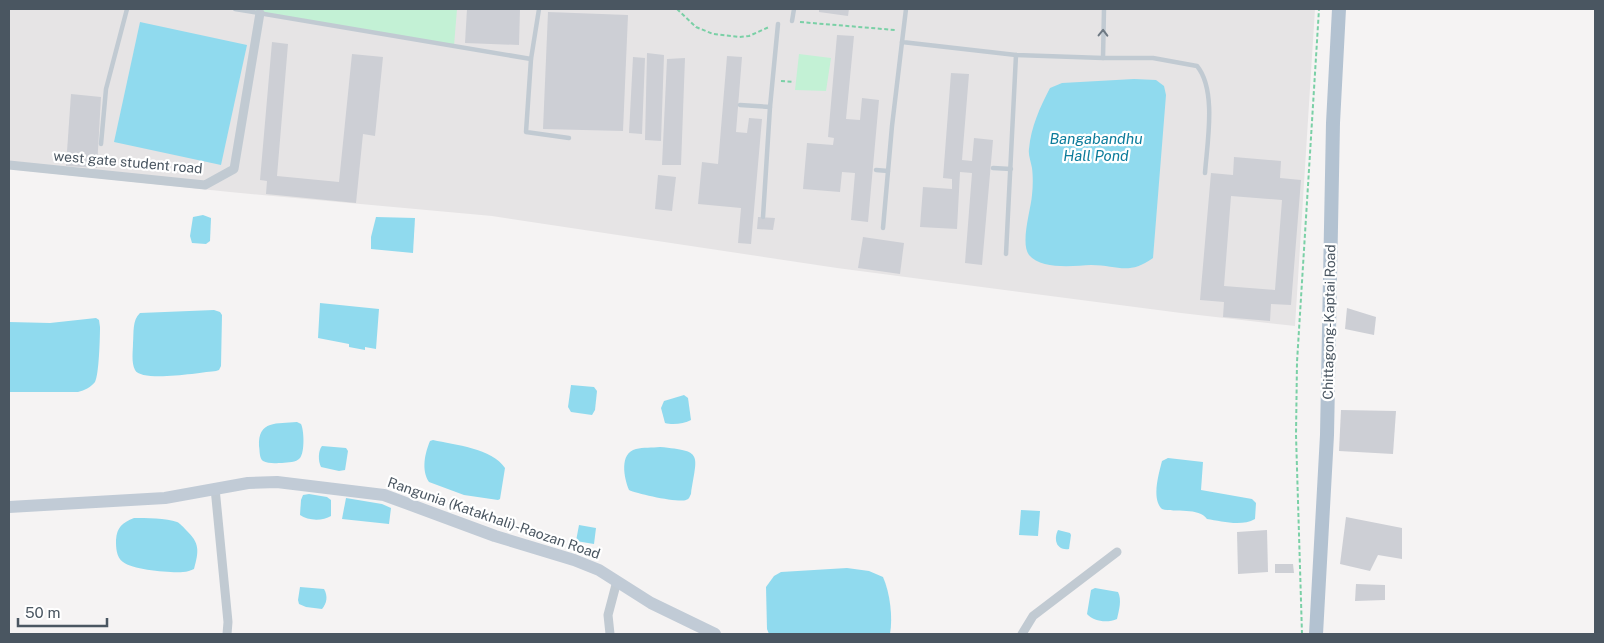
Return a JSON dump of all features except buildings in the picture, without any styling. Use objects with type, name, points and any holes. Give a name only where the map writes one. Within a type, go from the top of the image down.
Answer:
[{"type":"main road","name":"Chittagong-Kaptai Road","points":[[1316,634],[1327,435],[1333,123],[1339,9]]},
{"type":"main road","name":"Rangunia (Katakhali)-Raozan Road","points":[[9,507],[165,498],[248,483],[277,482],[384,495],[495,536],[574,560],[599,570],[652,603],[715,634]]},
{"type":"street","name":"west gate student road","points":[[9,165],[205,185],[234,169],[260,13]]},
{"type":"street","points":[[215,488],[228,634]]},
{"type":"street","points":[[1022,634],[1033,616],[1117,552]]},
{"type":"street","points":[[610,634],[608,615],[617,581]]},
{"type":"lane","points":[[101,144],[106,89],[127,9]]},
{"type":"lane","points":[[235,9],[531,59]]},
{"type":"lane","points":[[540,9],[531,59],[526,132],[569,138]]},
{"type":"lane","points":[[792,21],[794,9]]},
{"type":"lane","points":[[883,228],[892,126],[906,9]]},
{"type":"lane","points":[[1103,58],[1104,9]]},
{"type":"lane","points":[[763,217],[772,80],[778,24]]},
{"type":"lane","points":[[902,42],[1016,54],[1153,58],[1197,66],[1207,86],[1208,113],[1205,173]]},
{"type":"lane","points":[[1006,254],[1016,54]]},
{"type":"lane","points":[[740,105],[770,107]]},
{"type":"lane","points":[[993,168],[1011,169]]},
{"type":"lane","points":[[876,170],[888,171]]},
{"type":"path","points":[[677,9],[696,27],[713,34],[749,36],[761,29],[778,24]]},
{"type":"path","points":[[1302,634],[1296,435],[1298,329],[1319,9]]},
{"type":"path","points":[[792,21],[904,30]]},
{"type":"path","points":[[772,80],[794,82]]},
{"type":"shaded area","points":[[9,9],[1315,9],[1295,326],[837,268],[492,216],[9,169]]},
{"type":"green space","points":[[245,9],[457,9],[454,46]]},
{"type":"green space","points":[[799,54],[831,58],[826,91],[795,90]]},
{"type":"water","points":[[140,22],[247,45],[221,165],[114,142]]},
{"type":"water","name":"Bangabandhu Hall Pond","points":[[1134,79],[1156,80],[1164,86],[1166,95],[1153,258],[1137,267],[1130,268],[1100,265],[1058,266],[1034,260],[1029,255],[1026,243],[1033,185],[1029,149],[1036,117],[1050,88],[1062,83]]},
{"type":"water","points":[[203,215],[211,218],[210,241],[206,244],[192,243],[190,236],[193,217]]},
{"type":"water","points":[[376,217],[415,218],[413,253],[371,249],[371,237]]},
{"type":"water","points":[[320,303],[379,309],[376,349],[365,347],[365,350],[349,347],[349,344],[318,338]]},
{"type":"water","points":[[214,310],[222,315],[221,366],[219,370],[186,375],[149,376],[140,374],[135,370],[132,356],[134,327],[137,316],[140,313]]},
{"type":"water","points":[[96,318],[99,320],[100,327],[99,356],[95,382],[91,386],[78,392],[9,392],[9,322],[50,323]]},
{"type":"water","points":[[571,385],[594,387],[597,391],[595,410],[592,415],[571,412],[568,407]]},
{"type":"water","points":[[684,395],[688,398],[691,420],[678,424],[665,423],[661,408],[664,401]]},
{"type":"water","points":[[297,422],[301,424],[303,436],[303,451],[300,458],[294,462],[282,463],[263,461],[260,456],[259,446],[262,432],[265,428],[270,425]]},
{"type":"water","points":[[430,441],[472,448],[499,461],[505,468],[500,499],[464,495],[429,482],[425,472],[425,462]]},
{"type":"water","points":[[322,446],[346,448],[348,451],[345,470],[339,471],[321,467],[319,456]]},
{"type":"water","points":[[660,447],[684,450],[691,453],[694,457],[695,470],[691,494],[687,500],[682,501],[649,496],[629,490],[624,466],[627,455],[636,449]]},
{"type":"water","points":[[1168,458],[1203,462],[1201,490],[1252,499],[1256,503],[1255,519],[1244,523],[1231,523],[1207,519],[1198,513],[1162,509],[1156,493],[1162,461]]},
{"type":"water","points":[[303,495],[327,497],[331,500],[331,516],[316,520],[300,515]]},
{"type":"water","points":[[346,498],[382,504],[391,508],[389,524],[342,519]]},
{"type":"water","points":[[1021,510],[1040,511],[1038,536],[1019,535]]},
{"type":"water","points":[[134,518],[156,518],[181,524],[196,543],[197,557],[194,569],[184,572],[161,571],[143,569],[123,562],[117,552],[118,532],[121,526]]},
{"type":"water","points":[[579,525],[596,528],[594,544],[576,541]]},
{"type":"water","points":[[1058,530],[1070,533],[1069,549],[1059,547],[1057,544]]},
{"type":"water","points":[[847,568],[869,571],[883,577],[890,605],[890,634],[769,634],[767,629],[766,587],[774,576],[781,572]]},
{"type":"water","points":[[300,587],[324,589],[326,599],[322,609],[299,604]]},
{"type":"water","points":[[1095,588],[1118,592],[1120,602],[1117,619],[1101,621],[1093,619],[1087,614],[1091,590]]}]
